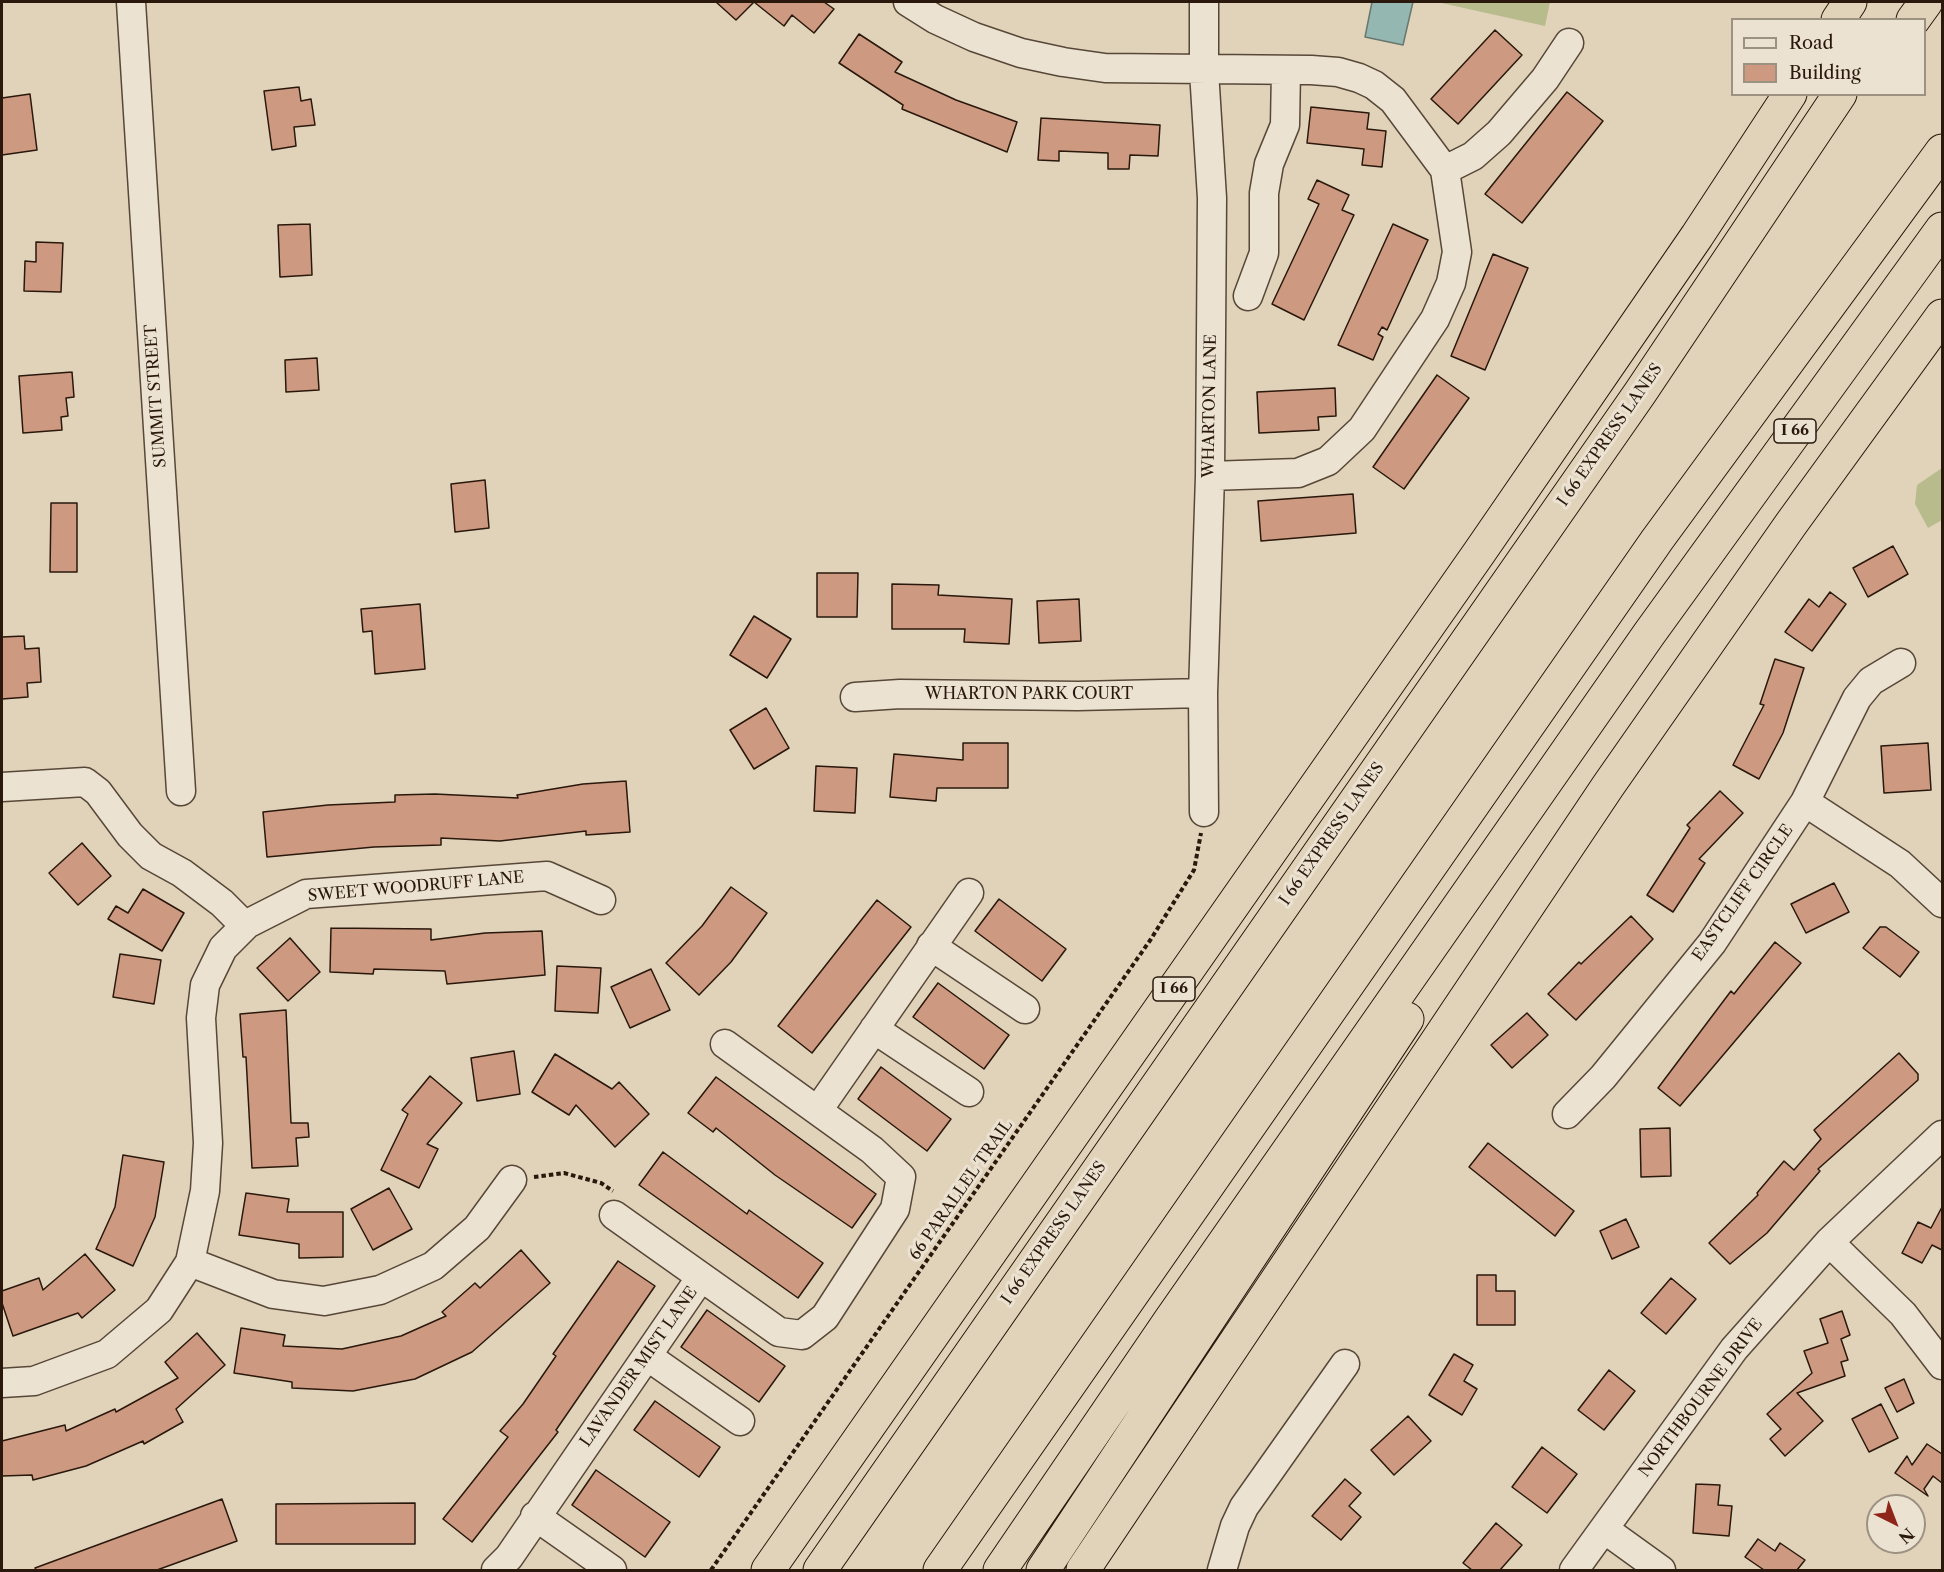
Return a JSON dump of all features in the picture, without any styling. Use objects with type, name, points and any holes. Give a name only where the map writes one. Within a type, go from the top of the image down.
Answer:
[{"type":"highway","points":[[1839,18],[1850,2]]},
{"type":"highway","points":[[1890,18],[1901,2]]},
{"type":"highway","points":[[1914,18],[1926,2]]},
{"type":"highway","name":"I 66","points":[[768,1570],[1546,456],[1789,96]]},
{"type":"highway","name":"I 66 EXPRESS LANES","points":[[820,1570],[1770,202],[1839,96]]},
{"type":"highway","points":[[1770,202],[1854,96]]},
{"type":"highway","points":[[940,1570],[1658,540],[1942,151]]},
{"type":"highway","name":"I 66","points":[[1000,1570],[1171,1319],[1649,634],[1942,229]]},
{"type":"highway","points":[[1083,1570],[1602,795],[1798,515],[1942,316]]},
{"type":"highway","points":[[1043,1570],[1455,947],[1649,634]]},
{"type":"street","name":"SUMMIT STREET","points":[[131,2],[181,791]]},
{"type":"street","points":[[908,2],[934,19],[974,38],[1021,53],[1105,68],[1338,72],[1374,85],[1393,100],[1445,171],[1457,252],[1451,283],[1436,319],[1362,429],[1328,461],[1298,473],[1210,476]]},
{"type":"street","name":"WHARTON LANE","points":[[1204,2],[1204,71],[1212,198],[1210,476],[1203,693],[1204,812]]},
{"type":"street","points":[[1445,171],[1473,156],[1499,133],[1545,78],[1569,43]]},
{"type":"street","points":[[1248,296],[1264,253],[1266,174],[1285,125],[1286,70]]},
{"type":"street","name":"EASTCLIFF CIRCLE","points":[[1567,1114],[1603,1077],[1712,943],[1805,802],[1857,698],[1871,681],[1901,663]]},
{"type":"street","name":"WHARTON PARK COURT","points":[[855,697],[900,694],[1078,696],[1203,693]]},
{"type":"street","points":[[2,787],[85,782],[98,792],[130,835],[151,856],[182,873],[214,897],[245,926]]},
{"type":"street","points":[[1805,802],[1900,864],[1942,903]]},
{"type":"street","name":"SWEET WOODRUFF LANE","points":[[2,1383],[34,1381],[107,1354],[159,1310],[190,1262],[205,1191],[208,1143],[201,1018],[205,985],[223,948],[245,926],[306,894],[547,876],[601,900]]},
{"type":"street","points":[[725,1044],[818,1110],[969,893]]},
{"type":"street","points":[[931,946],[1025,1009]]},
{"type":"street","points":[[874,1029],[969,1092]]},
{"type":"street","name":"LAVANDER MIST LANE","points":[[496,1570],[509,1557],[701,1277],[778,1332],[802,1335],[825,1317],[895,1209],[902,1177],[872,1150],[818,1110]]},
{"type":"street","name":"NORTHBOURNE DRIVE","points":[[1574,1570],[1734,1349],[1829,1242],[1942,1135]]},
{"type":"street","points":[[190,1262],[273,1294],[324,1301],[380,1290],[433,1266],[477,1228],[512,1180]]},
{"type":"street","points":[[614,1215],[701,1277]]},
{"type":"street","points":[[1829,1242],[1902,1314],[1942,1365]]},
{"type":"street","points":[[647,1356],[740,1421]]},
{"type":"street","points":[[1222,1570],[1235,1526],[1244,1507],[1346,1364]]},
{"type":"street","points":[[535,1516],[612,1570]]},
{"type":"street","points":[[1604,1529],[1661,1570]]},
{"type":"path","name":"66 PARALLEL TRAIL","points":[[711,1570],[1151,939],[1194,870],[1204,812]]},
{"type":"path","points":[[512,1180],[564,1173],[601,1184],[620,1196],[614,1215]]},
{"type":"green space","points":[[1437,2],[1550,2],[1545,26]]},
{"type":"green space","points":[[1942,468],[1942,520],[1928,528],[1915,504],[1917,485]]},
{"type":"water","points":[[1372,2],[1413,2],[1403,45],[1365,37]]},
{"type":"building","points":[[716,2],[754,2],[736,20]]},
{"type":"building","points":[[754,2],[824,2],[834,9],[814,33],[792,15],[784,26]]},
{"type":"building","points":[[1495,30],[1522,55],[1458,124],[1431,99]]},
{"type":"building","points":[[859,34],[902,62],[895,72],[956,100],[1017,122],[1007,152],[902,109],[903,105],[839,63]]},
{"type":"building","points":[[299,87],[301,101],[311,99],[315,125],[294,127],[296,146],[272,150],[264,91]]},
{"type":"building","points":[[1567,92],[1603,121],[1522,223],[1485,194]]},
{"type":"building","points":[[30,94],[37,150],[2,155],[2,98]]},
{"type":"building","points":[[1311,107],[1369,113],[1367,129],[1386,131],[1382,167],[1362,165],[1364,149],[1307,143]]},
{"type":"building","points":[[1041,118],[1160,125],[1158,156],[1130,155],[1129,169],[1108,169],[1108,153],[1059,151],[1059,161],[1038,160]]},
{"type":"building","points":[[1317,180],[1349,195],[1342,210],[1354,215],[1304,320],[1272,304],[1319,204],[1308,199]]},
{"type":"building","points":[[310,224],[312,275],[280,277],[278,225]]},
{"type":"building","points":[[1393,224],[1428,240],[1387,330],[1382,327],[1378,334],[1383,337],[1373,360],[1338,345]]},
{"type":"building","points":[[36,242],[63,243],[61,292],[24,291],[25,261],[36,262]]},
{"type":"building","points":[[1493,254],[1528,268],[1485,370],[1451,356]]},
{"type":"building","points":[[317,358],[319,390],[286,392],[285,360]]},
{"type":"building","points":[[72,372],[74,397],[66,398],[68,416],[61,417],[62,430],[23,433],[19,376]]},
{"type":"building","points":[[1437,375],[1469,398],[1404,489],[1373,467]]},
{"type":"building","points":[[1335,388],[1336,416],[1318,417],[1319,430],[1259,433],[1257,392]]},
{"type":"building","points":[[485,480],[489,528],[455,532],[451,484]]},
{"type":"building","points":[[1353,494],[1356,533],[1261,541],[1258,501]]},
{"type":"building","points":[[51,503],[77,503],[77,572],[50,572]]},
{"type":"building","points":[[1893,546],[1908,574],[1868,597],[1853,568]]},
{"type":"building","points":[[817,573],[858,573],[857,617],[817,617]]},
{"type":"building","points":[[892,584],[939,585],[938,595],[1012,599],[1009,644],[964,642],[965,629],[892,629]]},
{"type":"building","points":[[1830,592],[1846,604],[1812,651],[1785,632],[1809,599],[1819,607]]},
{"type":"building","points":[[1079,599],[1081,641],[1039,643],[1037,601]]},
{"type":"building","points":[[420,604],[425,669],[375,674],[372,631],[363,632],[361,609]]},
{"type":"building","points":[[754,616],[791,639],[767,678],[730,655]]},
{"type":"building","points":[[24,636],[25,649],[39,648],[41,682],[27,683],[28,697],[2,699],[2,637]]},
{"type":"building","points":[[1775,659],[1804,668],[1783,733],[1759,779],[1733,765],[1764,705],[1760,704]]},
{"type":"building","points":[[766,708],[789,748],[754,769],[730,730]]},
{"type":"building","points":[[963,743],[1008,743],[1008,788],[937,788],[936,801],[890,797],[894,754],[963,760]]},
{"type":"building","points":[[1928,743],[1931,790],[1884,793],[1881,746]]},
{"type":"building","points":[[816,766],[857,768],[855,813],[814,811]]},
{"type":"building","points":[[626,781],[630,832],[586,835],[586,831],[500,841],[441,838],[441,845],[374,847],[267,857],[263,812],[328,805],[395,802],[395,795],[435,794],[518,798],[517,795],[583,784]]},
{"type":"building","points":[[1720,791],[1743,813],[1699,859],[1705,863],[1673,912],[1647,895],[1690,828],[1687,825]]},
{"type":"building","points":[[82,843],[111,876],[78,905],[49,873]]},
{"type":"building","points":[[1834,883],[1849,912],[1806,933],[1791,904]]},
{"type":"building","points":[[731,887],[767,913],[731,962],[699,995],[666,963],[702,926]]},
{"type":"building","points":[[143,889],[184,913],[162,951],[108,919],[116,906],[128,913]]},
{"type":"building","points":[[999,899],[1066,949],[1042,981],[975,931]]},
{"type":"building","points":[[877,900],[911,927],[812,1053],[778,1026]]},
{"type":"building","points":[[1631,916],[1653,939],[1576,1020],[1548,994],[1579,962],[1581,964]]},
{"type":"building","points":[[1880,927],[1886,927],[1919,952],[1900,977],[1863,948]]},
{"type":"building","points":[[331,928],[431,929],[431,940],[485,933],[542,931],[545,975],[447,984],[445,971],[374,969],[373,974],[330,972]]},
{"type":"building","points":[[290,938],[320,972],[288,1001],[257,968]]},
{"type":"building","points":[[1775,942],[1801,963],[1680,1106],[1658,1088],[1731,991],[1734,994]]},
{"type":"building","points":[[120,954],[161,960],[154,1004],[113,997]]},
{"type":"building","points":[[557,966],[601,968],[598,1013],[555,1011]]},
{"type":"building","points":[[651,969],[670,1010],[630,1028],[611,987]]},
{"type":"building","points":[[938,983],[1009,1035],[984,1069],[913,1017]]},
{"type":"building","points":[[286,1010],[291,1123],[308,1123],[309,1137],[296,1138],[298,1166],[252,1168],[246,1057],[243,1057],[240,1014]]},
{"type":"building","points":[[1527,1013],[1548,1035],[1512,1068],[1491,1045]]},
{"type":"building","points":[[514,1051],[520,1094],[477,1101],[471,1058]]},
{"type":"building","points":[[1899,1053],[1918,1074],[1918,1080],[1818,1169],[1820,1171],[1767,1233],[1730,1264],[1709,1243],[1758,1195],[1757,1193],[1784,1161],[1794,1170],[1821,1139],[1814,1130]]},
{"type":"building","points":[[555,1054],[612,1089],[619,1082],[649,1114],[615,1147],[576,1105],[569,1115],[532,1092]]},
{"type":"building","points":[[881,1067],[951,1119],[927,1151],[858,1099]]},
{"type":"building","points":[[430,1076],[462,1103],[427,1144],[438,1149],[419,1188],[381,1170],[408,1114],[402,1110]]},
{"type":"building","points":[[716,1077],[876,1194],[852,1228],[775,1175],[716,1128],[713,1132],[688,1113]]},
{"type":"building","points":[[1670,1128],[1671,1176],[1641,1177],[1640,1129]]},
{"type":"building","points":[[1488,1143],[1574,1211],[1555,1236],[1469,1167]]},
{"type":"building","points":[[663,1152],[747,1214],[749,1210],[823,1263],[798,1298],[639,1185]]},
{"type":"building","points":[[123,1155],[164,1162],[155,1217],[133,1266],[96,1249],[115,1207]]},
{"type":"building","points":[[389,1188],[412,1229],[373,1250],[351,1209]]},
{"type":"building","points":[[246,1193],[289,1199],[287,1212],[343,1212],[343,1257],[299,1258],[299,1244],[239,1235]]},
{"type":"building","points":[[1942,1207],[1942,1250],[1932,1245],[1922,1263],[1902,1253],[1918,1222],[1931,1228]]},
{"type":"building","points":[[1626,1219],[1639,1247],[1612,1259],[1600,1231]]},
{"type":"building","points":[[521,1250],[550,1283],[472,1352],[415,1379],[353,1391],[292,1388],[292,1382],[234,1373],[241,1328],[285,1335],[283,1346],[342,1349],[401,1336],[446,1316],[442,1312],[475,1283],[480,1288]]},
{"type":"building","points":[[85,1254],[115,1290],[82,1318],[78,1313],[13,1336],[2,1303],[2,1291],[39,1278],[43,1290]]},
{"type":"building","points":[[618,1261],[655,1286],[556,1430],[558,1432],[472,1542],[443,1519],[508,1437],[500,1431],[523,1404],[556,1356],[553,1354]]},
{"type":"building","points":[[1477,1275],[1496,1275],[1496,1291],[1515,1291],[1515,1325],[1477,1325]]},
{"type":"building","points":[[1671,1278],[1696,1299],[1666,1334],[1641,1313]]},
{"type":"building","points":[[707,1310],[785,1366],[759,1402],[681,1347]]},
{"type":"building","points":[[1842,1311],[1850,1335],[1841,1339],[1848,1360],[1841,1362],[1845,1376],[1797,1393],[1823,1421],[1785,1456],[1770,1439],[1781,1429],[1767,1414],[1812,1373],[1804,1351],[1828,1343],[1820,1319]]},
{"type":"building","points":[[197,1333],[225,1365],[176,1409],[183,1422],[144,1444],[143,1441],[86,1466],[33,1480],[32,1475],[2,1476],[2,1441],[65,1425],[66,1431],[115,1409],[116,1412],[178,1378],[165,1362]]},
{"type":"building","points":[[1454,1354],[1473,1365],[1464,1381],[1477,1389],[1462,1415],[1429,1395]]},
{"type":"building","points":[[1609,1370],[1635,1391],[1604,1430],[1578,1410]]},
{"type":"building","points":[[1904,1379],[1914,1403],[1897,1412],[1885,1388]]},
{"type":"building","points":[[655,1401],[720,1447],[699,1477],[634,1430]]},
{"type":"building","points":[[1881,1404],[1898,1438],[1869,1452],[1852,1419]]},
{"type":"building","points":[[1408,1416],[1431,1441],[1394,1475],[1371,1450]]},
{"type":"building","points":[[1927,1444],[1942,1454],[1942,1483],[1933,1476],[1924,1489],[1928,1496],[1895,1473],[1907,1456],[1912,1465]]},
{"type":"building","points":[[1542,1447],[1577,1474],[1547,1513],[1512,1487]]},
{"type":"building","points":[[596,1470],[670,1522],[645,1557],[572,1505]]},
{"type":"building","points":[[1345,1479],[1361,1493],[1349,1506],[1361,1517],[1341,1540],[1312,1516]]},
{"type":"building","points":[[1696,1484],[1720,1485],[1718,1505],[1732,1506],[1729,1536],[1693,1533]]},
{"type":"building","points":[[222,1499],[237,1541],[157,1570],[36,1570],[35,1568]]},
{"type":"building","points":[[415,1503],[415,1544],[276,1544],[276,1504]]},
{"type":"building","points":[[1496,1523],[1522,1545],[1500,1570],[1472,1570],[1463,1563]]},
{"type":"building","points":[[1758,1539],[1775,1551],[1780,1543],[1805,1560],[1797,1570],[1764,1570],[1745,1557]]}]
